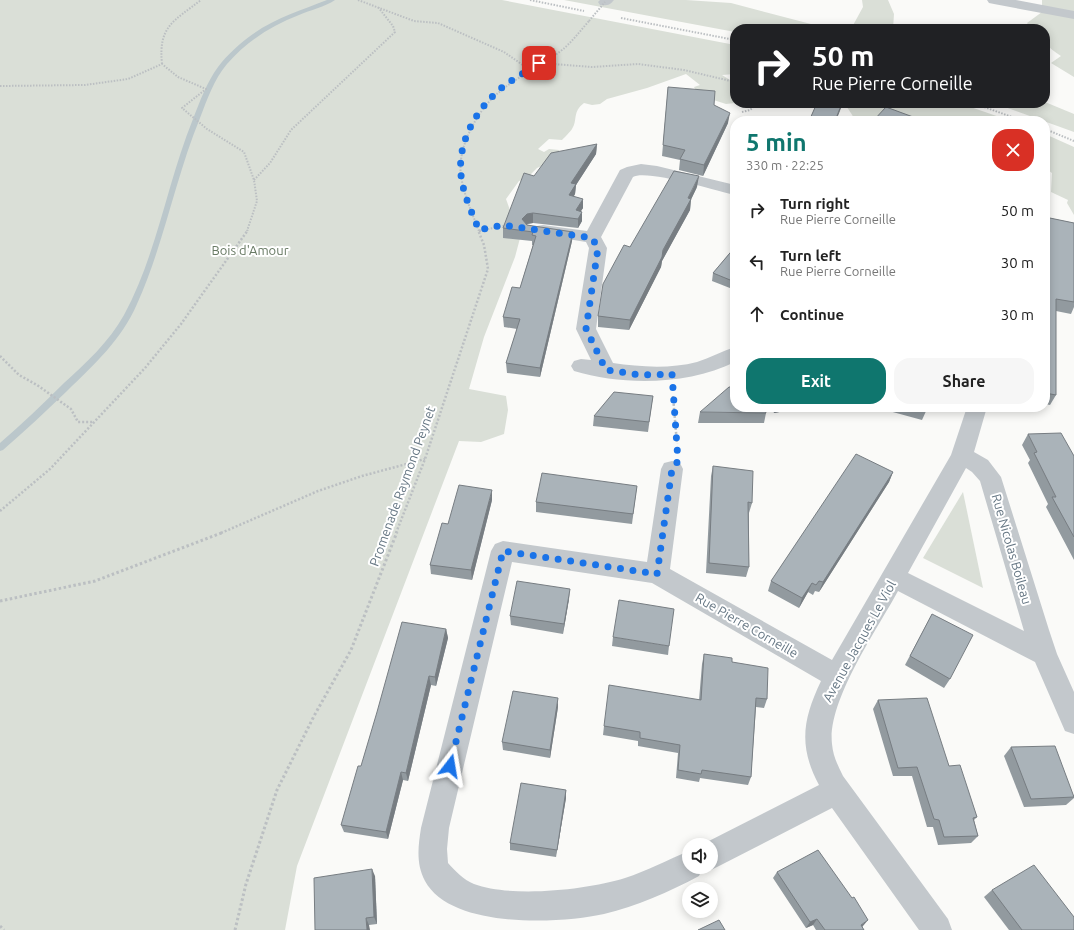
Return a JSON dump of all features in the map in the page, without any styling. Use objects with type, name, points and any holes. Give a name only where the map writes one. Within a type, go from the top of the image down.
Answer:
[{"type":"street","points":[[994,0],[1021,2],[1074,15]]},
{"type":"street","points":[[592,238],[626,174],[631,170],[651,170],[730,189]]},
{"type":"street","points":[[532,229],[592,238]]},
{"type":"street","points":[[592,238],[598,248],[586,329],[606,370]]},
{"type":"street","points":[[581,366],[641,375],[672,374],[706,367],[730,356]]},
{"type":"street","name":"Avenue Jacques Le Viol","points":[[937,930],[836,791],[823,763],[818,741],[821,710],[837,676],[962,456],[975,412]]},
{"type":"street","name":"Rue Nicolas Boileau","points":[[962,456],[980,466],[990,477],[1044,654],[1074,722]]},
{"type":"street","points":[[657,574],[672,469]]},
{"type":"street","name":"Rue Pierre Corneille","points":[[682,869],[647,886],[623,894],[585,904],[540,907],[485,902],[458,893],[435,871],[432,850],[436,820],[503,551],[657,574],[837,676]]},
{"type":"street","points":[[893,577],[1044,654]]},
{"type":"street","points":[[718,850],[836,791]]},
{"type":"path","points":[[0,511],[50,469],[145,368],[181,324],[249,228],[256,202],[254,180],[244,152],[207,129],[182,108],[206,88],[178,77],[162,64],[160,47],[166,27],[201,0]]},
{"type":"path","points":[[358,0],[414,21],[438,23],[504,52],[530,70]]},
{"type":"path","points":[[530,0],[603,5]]},
{"type":"path","name":"Promenade Raymond Peynet","points":[[235,930],[246,884],[277,790],[314,716],[351,650],[425,459],[488,269],[487,257],[464,190],[461,175],[461,161],[465,142],[477,114],[507,83],[563,49],[603,5]]},
{"type":"path","points":[[254,180],[261,175],[291,130],[395,32],[393,26],[378,7]]},
{"type":"path","points":[[621,18],[730,39]]},
{"type":"path","points":[[539,63],[592,67],[638,64],[684,70],[730,81]]},
{"type":"path","points":[[0,86],[85,85],[128,79],[162,64]]},
{"type":"path","points":[[742,112],[752,108]]},
{"type":"path","points":[[987,108],[1009,116]]},
{"type":"path","points":[[1050,131],[1074,141]]},
{"type":"path","points":[[479,230],[503,225],[532,229]]},
{"type":"path","points":[[0,356],[19,375],[37,385],[71,409],[78,422],[94,422]]},
{"type":"path","points":[[672,374],[678,461],[672,469]]},
{"type":"path","points":[[0,601],[95,581],[211,538],[318,491],[362,476],[425,459]]},
{"type":"path","points":[[0,926],[4,930]]},
{"type":"green space","name":"Bois d'Amour","points":[[0,0],[502,0],[730,44],[730,74],[722,75],[730,80],[730,104],[726,104],[698,95],[694,87],[700,85],[686,74],[647,88],[607,99],[600,104],[592,105],[584,103],[578,110],[574,126],[562,140],[549,139],[538,149],[544,152],[549,149],[559,150],[560,158],[537,168],[526,179],[519,181],[506,199],[511,213],[523,227],[515,257],[484,337],[469,389],[506,396],[508,410],[504,434],[481,442],[459,441],[297,866],[285,930],[0,930]]},
{"type":"green space","points":[[564,0],[686,0],[731,3],[811,24],[730,24],[730,31]]},
{"type":"green space","points":[[862,0],[888,0],[894,14],[893,24],[854,24],[863,7]]},
{"type":"green space","points":[[1042,0],[1074,0],[1074,77],[1051,63],[1061,56],[1050,47],[1050,24],[1027,23],[1042,12]]},
{"type":"green space","points":[[1050,104],[1074,114],[1074,132],[1050,123],[1050,116],[1030,116],[1008,108],[1050,108]]},
{"type":"green space","points":[[848,108],[973,108],[997,116],[892,116],[883,114],[877,116],[853,116]]},
{"type":"green space","points":[[1050,136],[1074,147],[1074,215],[1067,203],[1068,200],[1051,192],[1052,173],[1050,172]]},
{"type":"green space","points":[[963,492],[983,588],[923,558]]},
{"type":"building","points":[[668,87],[715,91],[714,105],[730,113],[704,165],[680,159],[685,150],[663,145]]},
{"type":"building","points":[[815,108],[840,108],[837,116],[811,116]]},
{"type":"building","points":[[885,108],[889,108],[910,116],[878,116]]},
{"type":"building","points":[[597,144],[571,183],[576,184],[569,195],[583,199],[576,210],[582,212],[578,219],[533,213],[527,214],[522,219],[527,225],[573,232],[540,368],[506,363],[520,319],[503,317],[512,287],[520,288],[536,236],[532,235],[533,232],[503,228],[524,173],[534,176],[551,153]]},
{"type":"building","points":[[674,171],[699,176],[688,198],[691,199],[663,250],[662,257],[630,320],[598,316],[603,284],[624,245],[630,247]]},
{"type":"building","points":[[1050,218],[1074,223],[1074,302],[1056,299],[1056,395],[1050,394]]},
{"type":"building","points":[[730,253],[730,280],[713,273]]},
{"type":"building","points":[[730,387],[730,412],[766,413],[700,412]]},
{"type":"building","points":[[614,392],[653,396],[649,422],[594,416]]},
{"type":"building","points":[[1061,433],[1074,456],[1074,537],[1052,497],[1056,497],[1034,453],[1037,452],[1028,434]]},
{"type":"building","points":[[856,454],[893,472],[823,582],[819,581],[816,585],[812,583],[802,598],[771,581]]},
{"type":"building","points":[[713,466],[753,471],[752,503],[748,502],[749,567],[709,563]]},
{"type":"building","points":[[542,473],[637,486],[633,514],[536,502]]},
{"type":"building","points":[[459,485],[492,490],[471,570],[430,565],[442,523],[448,524]]},
{"type":"building","points":[[517,581],[570,589],[564,624],[510,616]]},
{"type":"building","points":[[619,600],[674,609],[669,646],[613,637]]},
{"type":"building","points":[[932,614],[973,635],[950,679],[910,656]]},
{"type":"building","points":[[402,622],[446,629],[435,677],[429,676],[406,773],[401,772],[386,832],[341,825],[358,766],[361,766]]},
{"type":"building","points":[[704,654],[732,658],[732,662],[768,668],[767,699],[756,698],[751,777],[702,770],[701,774],[678,770],[680,745],[640,738],[640,732],[604,726],[609,685],[701,700]]},
{"type":"building","points":[[513,691],[558,698],[550,750],[502,742]]},
{"type":"building","points":[[927,698],[949,766],[960,765],[977,817],[973,818],[978,836],[944,837],[939,820],[934,819],[917,767],[898,768],[878,700]]},
{"type":"building","points":[[1055,746],[1074,797],[1031,799],[1011,747]]},
{"type":"building","points":[[521,783],[566,790],[557,850],[510,843]]},
{"type":"building","points":[[818,850],[852,898],[854,897],[868,920],[861,925],[864,930],[825,930],[817,919],[810,922],[777,872]]},
{"type":"building","points":[[1034,865],[1074,917],[1074,930],[1022,930],[992,890]]},
{"type":"building","points":[[372,869],[374,917],[366,918],[367,930],[315,930],[314,878]]},
{"type":"building","points":[[719,920],[725,930],[698,930]]},
{"type":"waterway","points":[[0,448],[79,375],[105,348],[127,317],[145,277],[192,130],[203,101],[220,68],[240,47],[264,29],[293,15],[332,0]]},
{"type":"route","points":[[450,766],[503,551],[657,574],[672,469],[678,461],[672,374],[641,375],[606,370],[586,329],[598,252],[597,244],[592,238],[503,225],[479,230],[464,190],[461,175],[461,161],[465,142],[477,114],[507,83],[539,63]]}]
